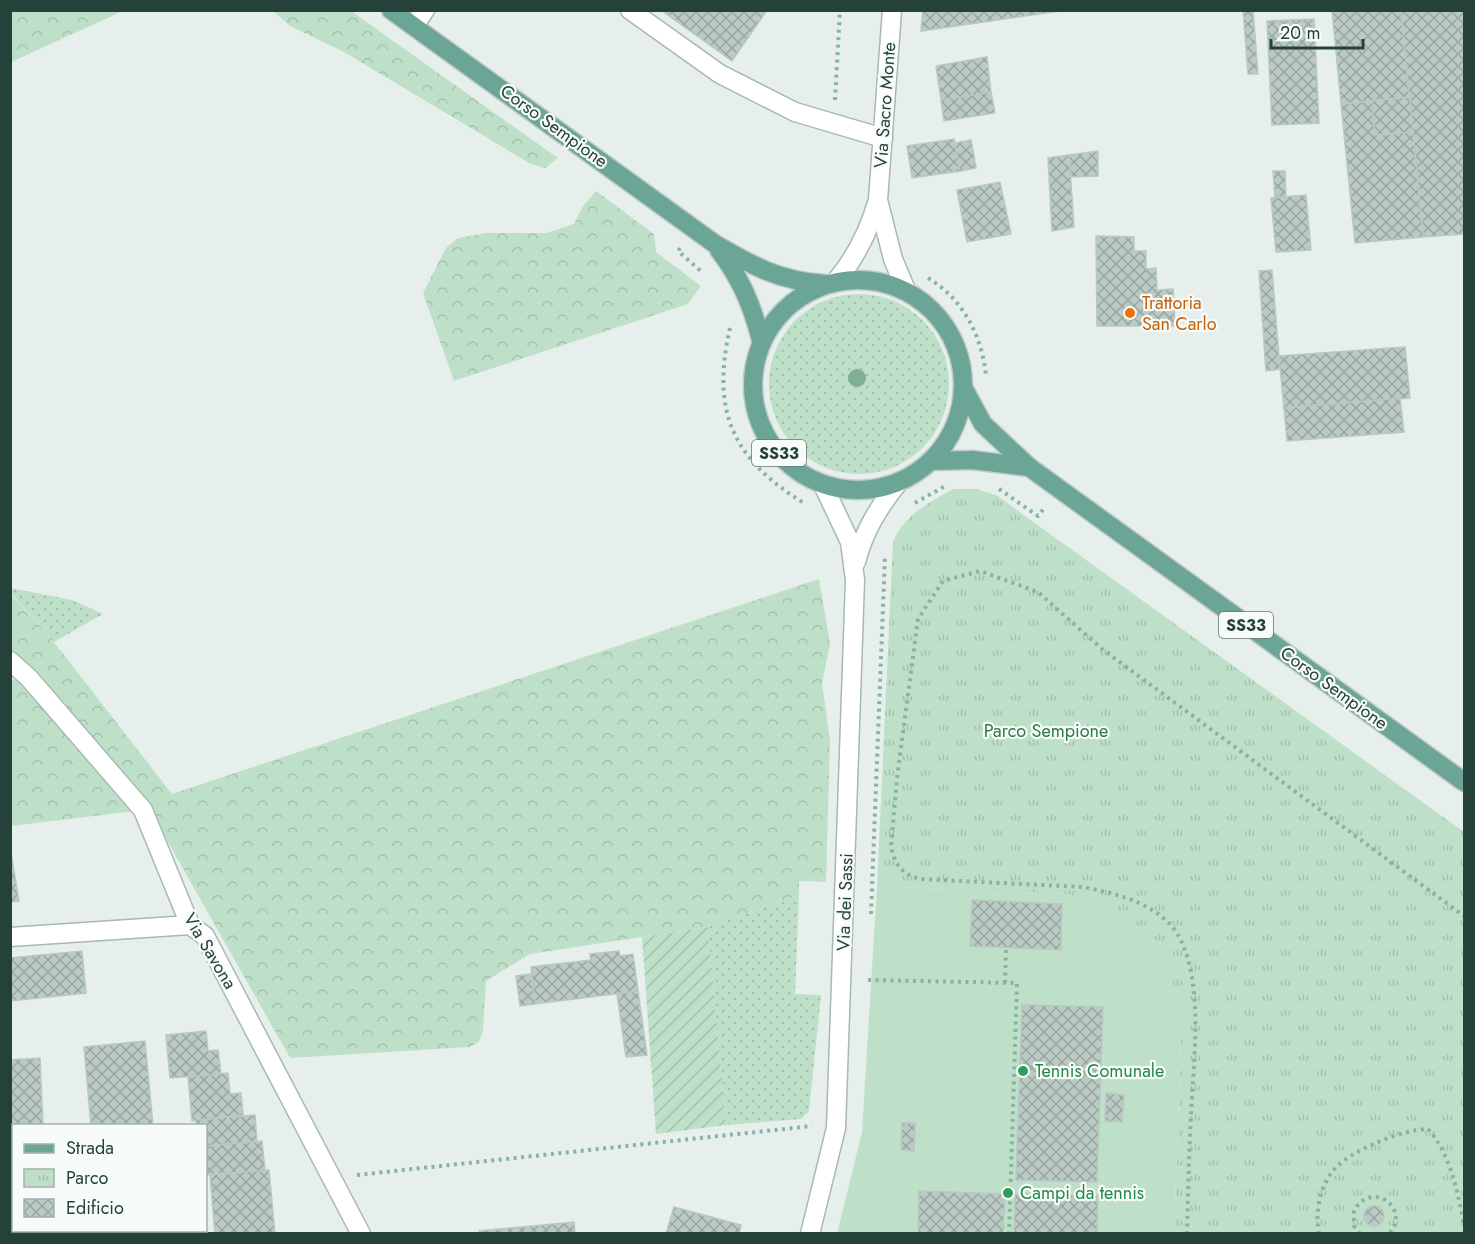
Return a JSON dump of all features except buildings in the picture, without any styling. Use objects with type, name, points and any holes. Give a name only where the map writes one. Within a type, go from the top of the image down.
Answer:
[{"type":"main road","name":"Corso Sempione","points":[[391,10],[715,244]]},
{"type":"main road","name":"SS33","points":[[715,244],[755,267],[795,282],[872,279],[906,290],[938,315],[958,350],[964,389],[983,424],[1029,467]]},
{"type":"main road","name":"SS33","points":[[715,244],[735,271],[751,302],[761,340]]},
{"type":"main road","name":"SS33","points":[[830,282],[787,305],[761,340],[751,383],[760,426],[785,462],[823,485],[860,491],[898,483],[932,461],[955,428],[964,389]]},
{"type":"main road","points":[[932,461],[972,460],[1029,467]]},
{"type":"main road","name":"Corso Sempione","points":[[1029,467],[1464,783]]},
{"type":"street","points":[[414,26],[425,10]]},
{"type":"street","points":[[630,10],[720,74],[795,112],[883,138]]},
{"type":"street","name":"Via Sacro Monte","points":[[830,282],[855,258],[871,225],[878,200],[892,10]]},
{"type":"street","name":"Via Sacro Monte","points":[[878,200],[893,259],[906,290]]},
{"type":"street","name":"Via dei Sassi","points":[[810,1233],[836,1128],[843,984],[855,566],[861,541],[876,511],[898,483]]},
{"type":"street","name":"Via dei Sassi","points":[[823,485],[850,542],[855,566]]},
{"type":"street","name":"Via Savona","points":[[10,661],[29,678],[143,810],[190,925],[205,936],[361,1233]]},
{"type":"street","points":[[10,936],[190,925]]},
{"type":"path","points":[[834,125],[840,10]]},
{"type":"path","points":[[920,272],[950,294],[965,313],[982,351],[987,382]]},
{"type":"path","points":[[913,505],[951,483]]},
{"type":"path","points":[[988,485],[999,489],[1038,516],[1058,489]]},
{"type":"path","points":[[870,921],[885,554]]},
{"type":"path","points":[[1187,1233],[1194,1007],[1186,958],[1178,934],[1164,919],[1147,908],[1103,890],[920,879],[901,871],[894,858],[891,848],[897,778],[918,619],[943,581],[980,571],[1038,592],[1102,649],[1464,916]]},
{"type":"path","points":[[1005,983],[1006,948]]},
{"type":"path","points":[[867,991],[869,968]]},
{"type":"path","points":[[868,980],[1017,983],[1009,1233]]},
{"type":"path","points":[[333,1178],[810,1126],[836,1128]]},
{"type":"path","points":[[1319,1233],[1316,1220],[1321,1193],[1333,1169],[1372,1143],[1415,1129],[1428,1129],[1436,1138],[1455,1183],[1464,1224]]},
{"type":"path","points":[[1360,1233],[1354,1226],[1354,1211],[1363,1199],[1376,1196],[1388,1201],[1395,1213],[1394,1226],[1389,1233]]},
{"type":"green space","points":[[11,10],[123,10],[123,11],[11,62]]},
{"type":"green space","points":[[273,11],[351,11],[558,158],[545,168],[529,163],[344,52],[290,26]]},
{"type":"green space","points":[[596,191],[654,234],[656,252],[701,286],[688,304],[454,381],[423,293],[446,248],[458,238],[486,233],[547,233],[574,224],[583,206]]},
{"type":"green space","points":[[859,294],[893,301],[922,321],[942,350],[949,384],[942,418],[922,447],[893,467],[859,474],[825,467],[796,447],[776,418],[769,384],[776,350],[796,321],[825,301]]},
{"type":"green space","name":"Parco Sempione","points":[[953,489],[976,489],[996,495],[1464,832],[1464,1233],[1174,1233],[1182,1010],[1069,894],[877,886],[893,542],[910,517]]},
{"type":"green space","points":[[819,579],[830,644],[822,683],[830,741],[826,882],[799,881],[799,895],[708,927],[530,954],[486,981],[483,1030],[479,1042],[469,1047],[290,1058],[146,803],[11,652],[10,593],[54,642],[172,794]]},
{"type":"green space","points":[[10,588],[72,600],[103,614],[54,642],[11,593]]},
{"type":"green space","points":[[29,678],[143,810],[11,826],[10,680]]},
{"type":"green space","name":"Tennis Comunale","points":[[877,886],[1069,894],[1137,927],[1160,945],[1182,1010],[1174,1233],[837,1234],[862,1132]]},
{"type":"green space","points":[[799,895],[795,994],[821,995],[809,1111],[801,1119],[726,1125],[708,927]]},
{"type":"green space","points":[[708,927],[726,1125],[656,1134],[642,937]]},
{"type":"place","name":"Trattoria San Carlo","points":[[1130,313]]},
{"type":"place","name":"Tennis Comunale","points":[[1023,1071]]},
{"type":"place","name":"Campi da tennis","points":[[1008,1193]]}]
